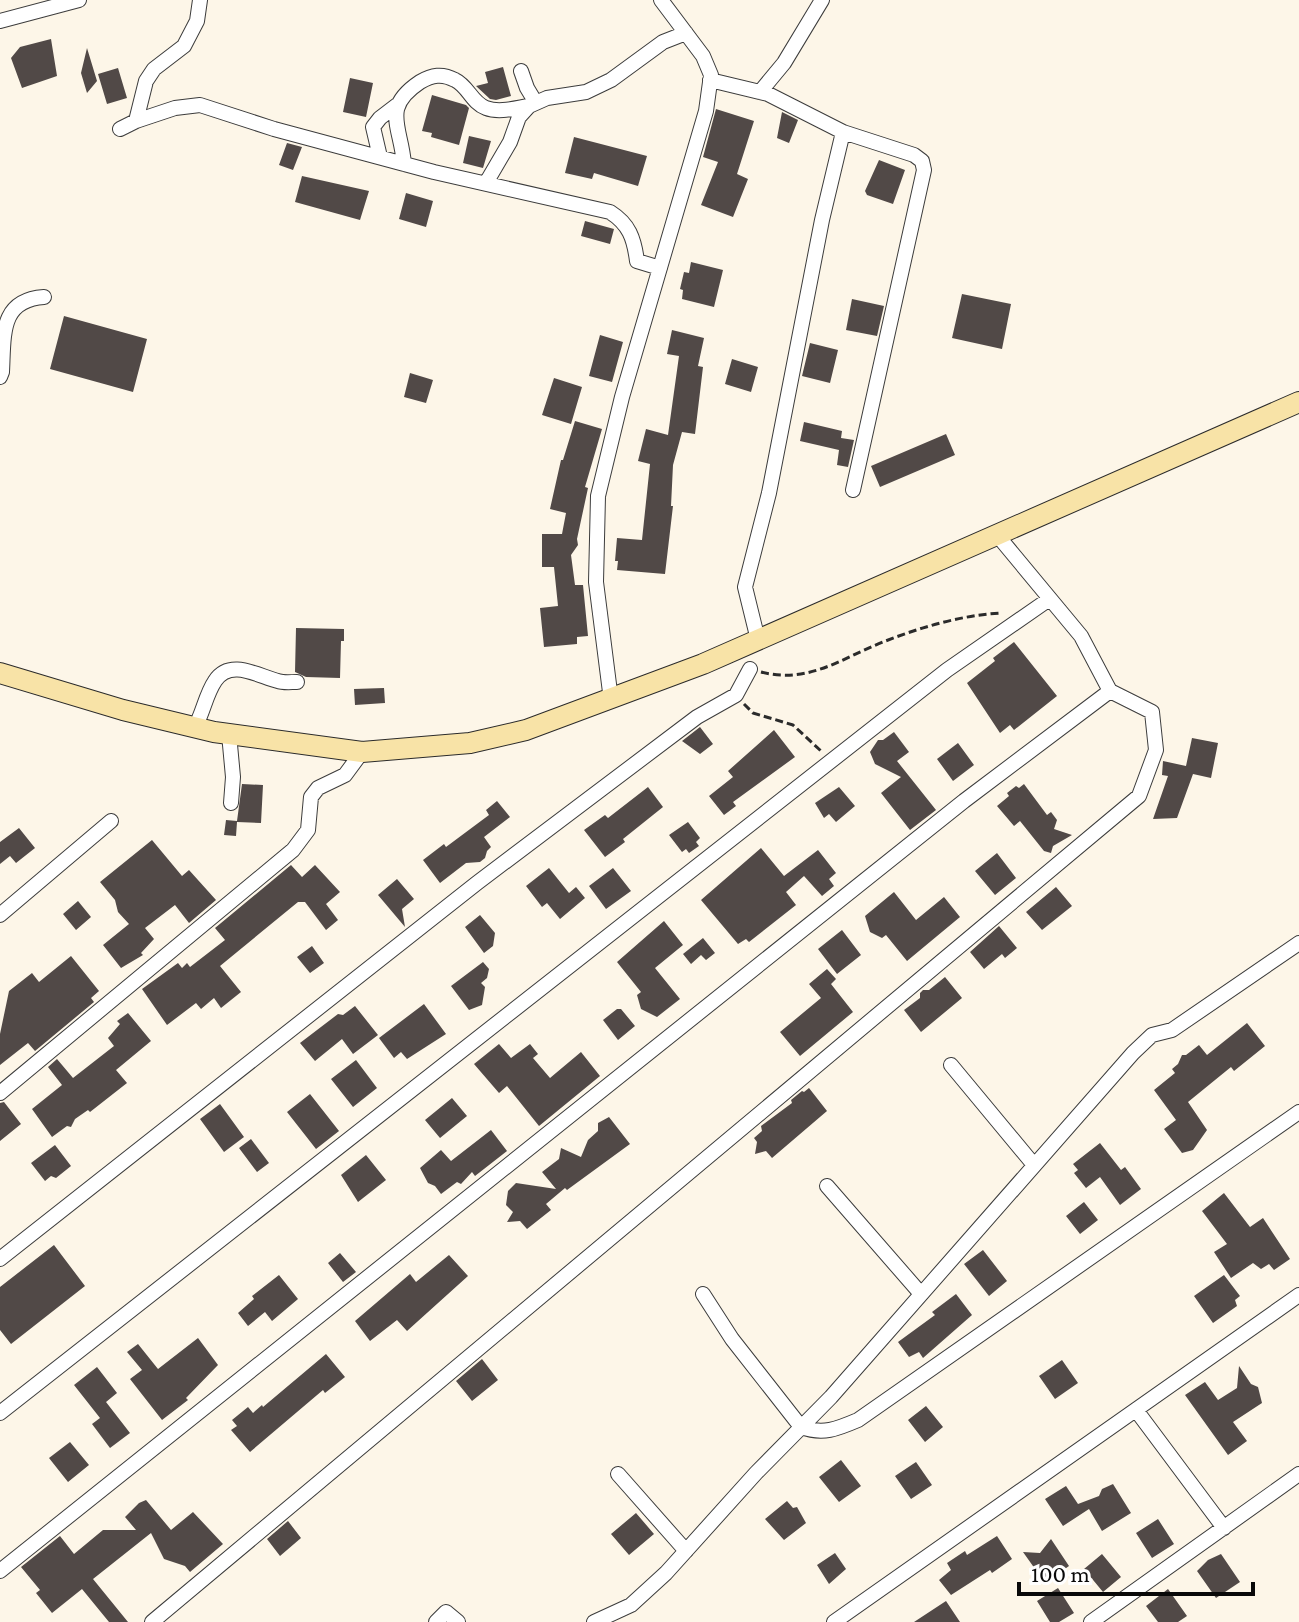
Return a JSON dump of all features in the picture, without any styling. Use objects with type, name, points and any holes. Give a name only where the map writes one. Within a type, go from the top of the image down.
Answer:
[{"type":"main road","points":[[0,673],[123,710],[229,734],[362,752],[470,743],[526,730],[611,700],[758,640],[1299,402]]},
{"type":"street","points":[[0,21],[79,0]]},
{"type":"street","points":[[136,121],[146,81],[154,69],[184,46],[197,21],[200,0]]},
{"type":"street","points":[[611,700],[596,582],[598,496],[622,397],[706,111],[711,75],[703,56],[661,0]]},
{"type":"street","points":[[760,92],[784,63],[822,0]]},
{"type":"street","points":[[380,157],[373,127],[428,78],[443,75],[459,82],[477,103],[488,109],[504,110],[547,98],[586,92],[611,80],[663,42],[686,33]]},
{"type":"street","points":[[521,71],[533,104]]},
{"type":"street","points":[[710,80],[760,92],[843,132],[914,155],[922,161],[924,170],[853,490]]},
{"type":"street","points":[[486,183],[510,142],[519,117],[533,104]]},
{"type":"street","points":[[120,129],[175,108],[200,105],[404,164],[610,212],[622,219],[630,230],[637,261],[660,268]]},
{"type":"street","points":[[397,105],[396,130],[404,164]]},
{"type":"street","points":[[758,640],[745,587],[769,493],[822,220],[843,132]]},
{"type":"street","points":[[0,377],[5,317],[13,305],[44,297]]},
{"type":"street","points":[[152,1622],[1139,796],[1156,750],[1152,712],[1110,691],[1081,636],[1048,600],[998,536]]},
{"type":"street","points":[[0,1413],[947,670],[1048,600]]},
{"type":"street","points":[[195,727],[212,685],[226,671],[242,669],[279,682],[297,682]]},
{"type":"street","points":[[0,1259],[489,874],[697,717],[736,695],[750,669]]},
{"type":"street","points":[[0,1571],[964,801],[1110,691]]},
{"type":"street","points":[[229,734],[233,777],[231,803]]},
{"type":"street","points":[[0,1093],[293,850],[308,830],[311,797],[318,788],[345,775],[362,752]]},
{"type":"street","points":[[0,915],[111,821]]},
{"type":"street","points":[[619,1622],[631,1605],[686,1551],[801,1427],[1133,1053],[1152,1035],[1172,1030],[1299,943]]},
{"type":"street","points":[[951,1065],[1034,1165]]},
{"type":"street","points":[[703,1294],[732,1339],[801,1427],[815,1432],[832,1432],[858,1420],[1299,1112]]},
{"type":"street","points":[[827,1186],[921,1294]]},
{"type":"street","points":[[834,1622],[1299,1295]]},
{"type":"street","points":[[1136,1410],[1224,1528]]},
{"type":"street","points":[[618,1474],[686,1551]]},
{"type":"street","points":[[1091,1622],[1299,1474]]},
{"type":"street","points":[[599,1621],[631,1605]]},
{"type":"street","points":[[436,1622],[446,1612],[458,1622]]},
{"type":"path","points":[[750,669],[780,677],[807,675],[885,641],[969,614],[1034,611]]},
{"type":"path","points":[[736,695],[753,713],[793,725],[831,761]]},
{"type":"building","points":[[51,39],[57,76],[22,88],[11,58],[20,47]]},
{"type":"building","points":[[87,48],[97,81],[87,93],[81,73]]},
{"type":"building","points":[[503,67],[511,96],[490,99],[476,86],[488,83],[485,72]]},
{"type":"building","points":[[118,68],[127,98],[107,104],[98,74]]},
{"type":"building","points":[[350,78],[373,83],[366,117],[343,112]]},
{"type":"building","points":[[432,95],[469,108],[459,145],[431,137],[432,133],[422,131]]},
{"type":"building","points":[[716,109],[754,121],[737,174],[748,179],[733,217],[701,205],[718,162],[703,157]]},
{"type":"building","points":[[782,112],[798,120],[789,143],[777,138]]},
{"type":"building","points":[[469,136],[491,141],[483,168],[463,163]]},
{"type":"building","points":[[574,137],[647,156],[638,186],[594,173],[592,179],[565,173]]},
{"type":"building","points":[[287,143],[302,147],[293,170],[279,165]]},
{"type":"building","points":[[879,160],[905,170],[893,204],[867,195],[865,191]]},
{"type":"building","points":[[302,176],[369,191],[360,220],[295,202]]},
{"type":"building","points":[[406,193],[433,201],[426,227],[399,219]]},
{"type":"building","points":[[585,221],[614,229],[610,244],[581,236]]},
{"type":"building","points":[[691,262],[723,270],[714,307],[682,299],[683,290],[680,289],[684,272],[689,273]]},
{"type":"building","points":[[962,294],[1011,304],[1002,349],[952,338]]},
{"type":"building","points":[[852,299],[884,306],[877,336],[846,330]]},
{"type":"building","points":[[64,316],[147,339],[133,392],[50,369]]},
{"type":"building","points":[[672,330],[704,338],[698,366],[703,367],[695,434],[682,432],[673,465],[673,506],[665,574],[617,570],[617,538],[642,540],[650,464],[638,461],[646,429],[668,435],[679,356],[667,354]]},
{"type":"building","points":[[600,335],[623,342],[612,382],[589,376]]},
{"type":"building","points":[[810,343],[838,350],[830,383],[802,376]]},
{"type":"building","points":[[732,359],[758,367],[751,392],[725,384]]},
{"type":"building","points":[[410,373],[433,380],[426,403],[404,397]]},
{"type":"building","points":[[554,378],[582,387],[571,424],[542,415]]},
{"type":"building","points":[[575,421],[602,429],[585,487],[588,488],[578,545],[571,555],[575,585],[583,585],[588,636],[577,637],[577,644],[544,647],[540,608],[558,606],[554,567],[542,567],[542,534],[562,534],[566,513],[550,509],[561,460]]},
{"type":"building","points":[[804,422],[842,431],[841,438],[854,440],[848,467],[837,465],[839,450],[800,441]]},
{"type":"building","points":[[946,434],[955,455],[880,487],[871,466]]},
{"type":"building","points":[[296,628],[344,629],[340,678],[306,677],[295,672]]},
{"type":"building","points":[[1014,642],[1057,696],[1014,730],[1010,725],[1000,733],[967,683]]},
{"type":"building","points":[[384,688],[385,703],[355,705],[354,689]]},
{"type":"building","points":[[700,727],[713,744],[700,754],[682,741]]},
{"type":"building","points":[[774,730],[795,757],[733,802],[736,806],[724,815],[709,796],[733,777],[728,771]]},
{"type":"building","points":[[894,732],[909,752],[897,761],[936,810],[910,830],[881,793],[901,777],[875,764],[870,752],[878,740]]},
{"type":"building","points":[[1192,738],[1218,743],[1211,778],[1193,774],[1177,818],[1153,819],[1168,776],[1162,775],[1163,761],[1186,766]]},
{"type":"building","points":[[958,743],[974,765],[953,781],[937,759]]},
{"type":"building","points":[[242,784],[263,785],[261,823],[237,822],[236,836],[224,835],[226,820],[237,821]]},
{"type":"building","points":[[1024,784],[1047,815],[1051,812],[1057,820],[1054,829],[1072,835],[1053,846],[1051,853],[1044,851],[1020,821],[1014,826],[997,806],[1009,796],[1007,793]]},
{"type":"building","points":[[648,787],[663,807],[605,857],[584,830],[605,815],[608,818]]},
{"type":"building","points":[[839,787],[855,806],[836,822],[829,814],[824,818],[815,803]]},
{"type":"building","points":[[497,801],[510,817],[484,837],[491,847],[485,858],[480,862],[466,863],[440,883],[423,860],[489,815],[486,810]]},
{"type":"building","points":[[688,822],[700,838],[696,842],[699,846],[689,853],[686,849],[682,852],[669,835]]},
{"type":"building","points":[[19,828],[35,848],[16,863],[10,856],[0,864],[0,842]]},
{"type":"building","points":[[152,840],[182,876],[189,870],[216,900],[189,923],[175,905],[145,928],[154,939],[141,953],[143,955],[121,968],[103,945],[129,924],[100,882]]},
{"type":"building","points":[[761,848],[784,876],[818,850],[836,873],[829,879],[834,886],[822,896],[804,876],[786,892],[796,905],[749,942],[746,939],[738,944],[701,900]]},
{"type":"building","points":[[997,853],[1016,878],[995,895],[975,871]]},
{"type":"building","points":[[291,865],[302,877],[315,865],[340,892],[326,904],[338,920],[326,930],[305,902],[298,902],[220,966],[241,992],[221,1008],[214,998],[201,1009],[196,1003],[167,1025],[142,989],[178,963],[182,968],[187,963],[190,967],[225,940],[215,928]]},
{"type":"building","points":[[549,868],[569,893],[576,887],[585,898],[560,919],[547,903],[542,907],[526,886]]},
{"type":"building","points":[[613,868],[631,891],[606,909],[589,886]]},
{"type":"building","points":[[397,879],[414,899],[402,909],[405,927],[378,895]]},
{"type":"building","points":[[1056,887],[1072,906],[1042,930],[1026,912]]},
{"type":"building","points":[[894,892],[916,920],[944,897],[960,917],[907,961],[886,935],[882,938],[870,932],[865,916]]},
{"type":"building","points":[[78,901],[91,917],[76,930],[63,914]]},
{"type":"building","points":[[480,915],[495,933],[493,946],[484,953],[465,927]]},
{"type":"building","points":[[664,921],[683,945],[655,968],[680,999],[657,1017],[641,1009],[637,995],[641,992],[617,962]]},
{"type":"building","points":[[999,926],[1017,948],[1005,958],[1002,954],[984,969],[970,952]]},
{"type":"building","points":[[842,930],[861,955],[837,974],[818,949]]},
{"type":"building","points":[[703,938],[715,953],[706,960],[701,955],[691,964],[683,954]]},
{"type":"building","points":[[312,946],[324,963],[310,973],[297,957]]},
{"type":"building","points":[[71,956],[99,991],[91,998],[94,1002],[35,1051],[28,1043],[0,1065],[0,1034],[9,991],[32,973],[39,982]]},
{"type":"building","points":[[483,962],[489,969],[487,978],[481,983],[485,987],[482,1005],[469,1010],[451,986]]},
{"type":"building","points":[[827,969],[836,979],[831,984],[853,1012],[800,1056],[780,1032],[821,998],[809,984]]},
{"type":"building","points":[[945,977],[962,998],[921,1032],[904,1010],[920,998],[923,990],[929,990]]},
{"type":"building","points":[[424,1004],[446,1034],[407,1059],[401,1052],[394,1058],[379,1038]]},
{"type":"building","points":[[355,1006],[378,1035],[353,1054],[342,1039],[315,1061],[300,1043],[338,1014],[343,1015]]},
{"type":"building","points":[[621,1009],[635,1026],[618,1040],[603,1020]]},
{"type":"building","points":[[128,1013],[151,1041],[116,1070],[127,1083],[90,1112],[88,1110],[75,1119],[71,1127],[67,1126],[52,1137],[32,1109],[62,1085],[48,1067],[57,1059],[73,1078],[114,1046],[108,1038],[120,1024],[117,1021]]},
{"type":"building","points":[[1247,1023],[1265,1046],[1234,1071],[1231,1067],[1188,1102],[1207,1130],[1193,1150],[1182,1153],[1164,1129],[1176,1120],[1154,1090],[1175,1073],[1172,1069],[1182,1055],[1199,1045],[1207,1055]]},
{"type":"building","points":[[499,1044],[511,1058],[530,1044],[538,1054],[533,1058],[550,1078],[581,1052],[600,1076],[539,1126],[507,1086],[499,1093],[474,1064]]},
{"type":"building","points":[[356,1060],[377,1088],[353,1107],[331,1079]]},
{"type":"building","points":[[809,1088],[827,1111],[772,1158],[766,1151],[755,1154],[757,1142],[754,1138],[762,1131],[761,1126]]},
{"type":"building","points":[[310,1094],[339,1131],[316,1149],[287,1112]]},
{"type":"building","points":[[452,1098],[467,1116],[440,1138],[425,1120]]},
{"type":"building","points":[[4,1102],[21,1124],[0,1141],[0,1103]]},
{"type":"building","points":[[220,1104],[244,1137],[224,1152],[200,1119]]},
{"type":"building","points":[[609,1117],[630,1144],[567,1190],[565,1188],[546,1204],[551,1210],[527,1229],[520,1221],[507,1222],[513,1212],[506,1205],[508,1191],[516,1183],[556,1189],[542,1172],[559,1159],[561,1148],[581,1157],[588,1140],[598,1131],[598,1123]]},
{"type":"building","points":[[491,1130],[507,1151],[475,1176],[472,1172],[461,1184],[457,1182],[441,1194],[428,1183],[420,1168],[441,1150],[451,1161]]},
{"type":"building","points":[[251,1139],[269,1163],[257,1172],[239,1148]]},
{"type":"building","points":[[1100,1143],[1121,1170],[1125,1167],[1141,1189],[1120,1205],[1100,1177],[1086,1188],[1074,1173],[1078,1170],[1073,1164]]},
{"type":"building","points":[[55,1145],[71,1166],[56,1178],[51,1176],[45,1181],[31,1163]]},
{"type":"building","points":[[366,1155],[386,1180],[358,1202],[341,1175]]},
{"type":"building","points":[[1224,1193],[1250,1227],[1263,1218],[1290,1259],[1274,1270],[1269,1264],[1261,1269],[1253,1263],[1231,1278],[1214,1252],[1227,1244],[1202,1211]]},
{"type":"building","points":[[1084,1202],[1098,1220],[1080,1234],[1066,1216]]},
{"type":"building","points":[[54,1245],[85,1286],[11,1344],[0,1330],[0,1287]]},
{"type":"building","points":[[983,1250],[1007,1281],[989,1296],[964,1264]]},
{"type":"building","points":[[340,1253],[356,1272],[343,1282],[328,1263]]},
{"type":"building","points":[[449,1255],[468,1276],[407,1331],[397,1320],[370,1341],[355,1321],[410,1274],[416,1282]]},
{"type":"building","points":[[279,1275],[298,1299],[272,1321],[265,1312],[248,1326],[238,1313],[254,1299],[252,1296]]},
{"type":"building","points":[[1224,1275],[1240,1296],[1235,1300],[1237,1306],[1213,1323],[1194,1296]]},
{"type":"building","points":[[956,1294],[972,1315],[923,1358],[919,1352],[909,1357],[898,1342],[935,1315],[932,1312]]},
{"type":"building","points":[[198,1338],[218,1365],[186,1398],[188,1400],[162,1420],[130,1379],[142,1370],[127,1352],[138,1344],[158,1369]]},
{"type":"building","points":[[326,1354],[345,1377],[325,1393],[323,1390],[250,1452],[231,1430],[237,1426],[232,1420],[248,1407],[253,1413],[263,1407]]},
{"type":"building","points":[[482,1359],[498,1380],[472,1401],[456,1381]]},
{"type":"building","points":[[1062,1360],[1078,1383],[1055,1399],[1039,1376]]},
{"type":"building","points":[[1239,1366],[1251,1384],[1258,1387],[1262,1403],[1233,1422],[1247,1441],[1228,1455],[1185,1395],[1205,1382],[1218,1400],[1237,1388]]},
{"type":"building","points":[[97,1367],[117,1393],[106,1402],[130,1433],[110,1448],[92,1424],[100,1418],[74,1385]]},
{"type":"building","points":[[926,1406],[943,1427],[925,1442],[908,1420]]},
{"type":"building","points":[[70,1442],[89,1465],[68,1482],[49,1458]]},
{"type":"building","points":[[841,1460],[861,1486],[839,1502],[819,1477]]},
{"type":"building","points":[[916,1462],[932,1485],[911,1499],[895,1476]]},
{"type":"building","points":[[1113,1484],[1131,1513],[1102,1531],[1089,1509],[1063,1526],[1045,1499],[1066,1486],[1078,1504],[1099,1496],[1102,1489]]},
{"type":"building","points":[[146,1500],[171,1530],[193,1512],[223,1544],[190,1572],[185,1566],[164,1559],[151,1533],[93,1579],[128,1622],[109,1622],[82,1589],[52,1613],[36,1593],[40,1590],[21,1567],[60,1536],[74,1554],[103,1530],[136,1530],[125,1517]]},
{"type":"building","points":[[787,1501],[793,1508],[797,1507],[806,1523],[784,1540],[765,1519]]},
{"type":"building","points":[[636,1513],[654,1534],[629,1555],[611,1534]]},
{"type":"building","points":[[1158,1519],[1174,1544],[1152,1558],[1136,1533]]},
{"type":"building","points":[[288,1521],[301,1538],[280,1556],[267,1539]]},
{"type":"building","points":[[997,1536],[1012,1559],[951,1595],[939,1580],[951,1570],[947,1563],[965,1551],[967,1555]]},
{"type":"building","points":[[1051,1539],[1069,1566],[1045,1583],[1023,1552],[1040,1553]]},
{"type":"building","points":[[835,1553],[846,1569],[829,1584],[817,1565]]},
{"type":"building","points":[[1102,1554],[1121,1577],[1103,1592],[1084,1569]]},
{"type":"building","points":[[1221,1554],[1240,1582],[1216,1598],[1197,1571],[1208,1560]]},
{"type":"building","points":[[1058,1588],[1074,1613],[1059,1622],[1050,1622],[1037,1601]]},
{"type":"building","points":[[1168,1589],[1187,1616],[1178,1622],[1158,1622],[1146,1606]]},
{"type":"building","points":[[946,1601],[960,1622],[914,1622]]}]
